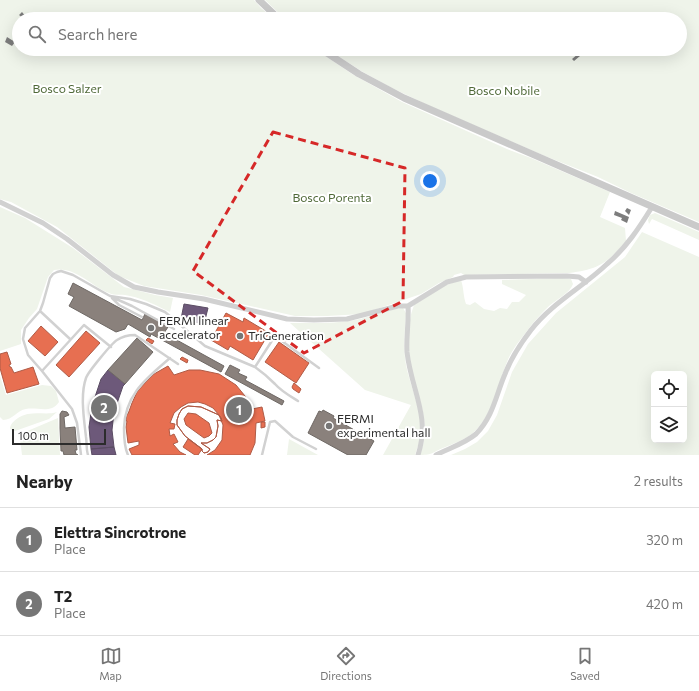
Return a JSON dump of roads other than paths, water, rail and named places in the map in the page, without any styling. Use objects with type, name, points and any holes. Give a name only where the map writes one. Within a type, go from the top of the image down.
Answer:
[{"type":"main road","points":[[260,0],[271,12]]},
{"type":"main road","points":[[332,56],[359,74],[404,98],[699,228]]},
{"type":"street","points":[[0,202],[25,214],[67,239],[113,275],[134,287],[204,299],[287,319],[347,319],[398,306],[408,306],[447,282],[466,277],[567,276],[579,277],[586,282]]},
{"type":"street","points":[[436,455],[467,441],[481,428],[492,411],[505,373],[529,333],[550,310],[607,265],[628,242],[652,207]]},
{"type":"street","points":[[408,306],[407,352],[412,382],[422,414],[423,425],[423,436],[418,455]]},
{"type":"lane","points":[[86,451],[80,454],[80,437],[72,408],[28,355],[22,339],[25,328],[40,311],[50,278],[53,274],[61,271],[73,275],[174,329]]},
{"type":"lane","points":[[110,296],[119,305],[142,317]]},
{"type":"lane","points":[[110,296],[135,300],[165,312],[205,346],[255,367],[267,375],[288,395],[298,401]]},
{"type":"lane","points":[[40,311],[70,339]]},
{"type":"lane","points":[[42,371],[84,324],[111,347]]},
{"type":"lane","points":[[88,455],[86,451],[87,443],[82,410],[86,378],[95,364],[116,340],[128,334],[135,335],[178,364]]},
{"type":"lane","points":[[255,367],[275,336],[319,368]]},
{"type":"lane","points":[[128,455],[124,433],[124,417],[131,399],[143,381],[170,358]]},
{"type":"lane","points":[[262,455],[270,422],[272,421],[275,421],[293,437],[316,449]]},
{"type":"place","name":"FERMI linear accelerator","points":[[151,328]]},
{"type":"place","name":"TriGeneration","points":[[240,336]]},
{"type":"place","name":"T2","points":[[104,408]]},
{"type":"place","name":"Elettra Sincrotrone","points":[[239,410]]},
{"type":"place","name":"FERMI experimental hall","points":[[329,426]]},
{"type":"park label","name":"Bosco Salzer","points":[[67,89]]},
{"type":"park label","name":"Bosco Nobile","points":[[504,91]]},
{"type":"park label","name":"Bosco Porenta","points":[[332,198]]}]
